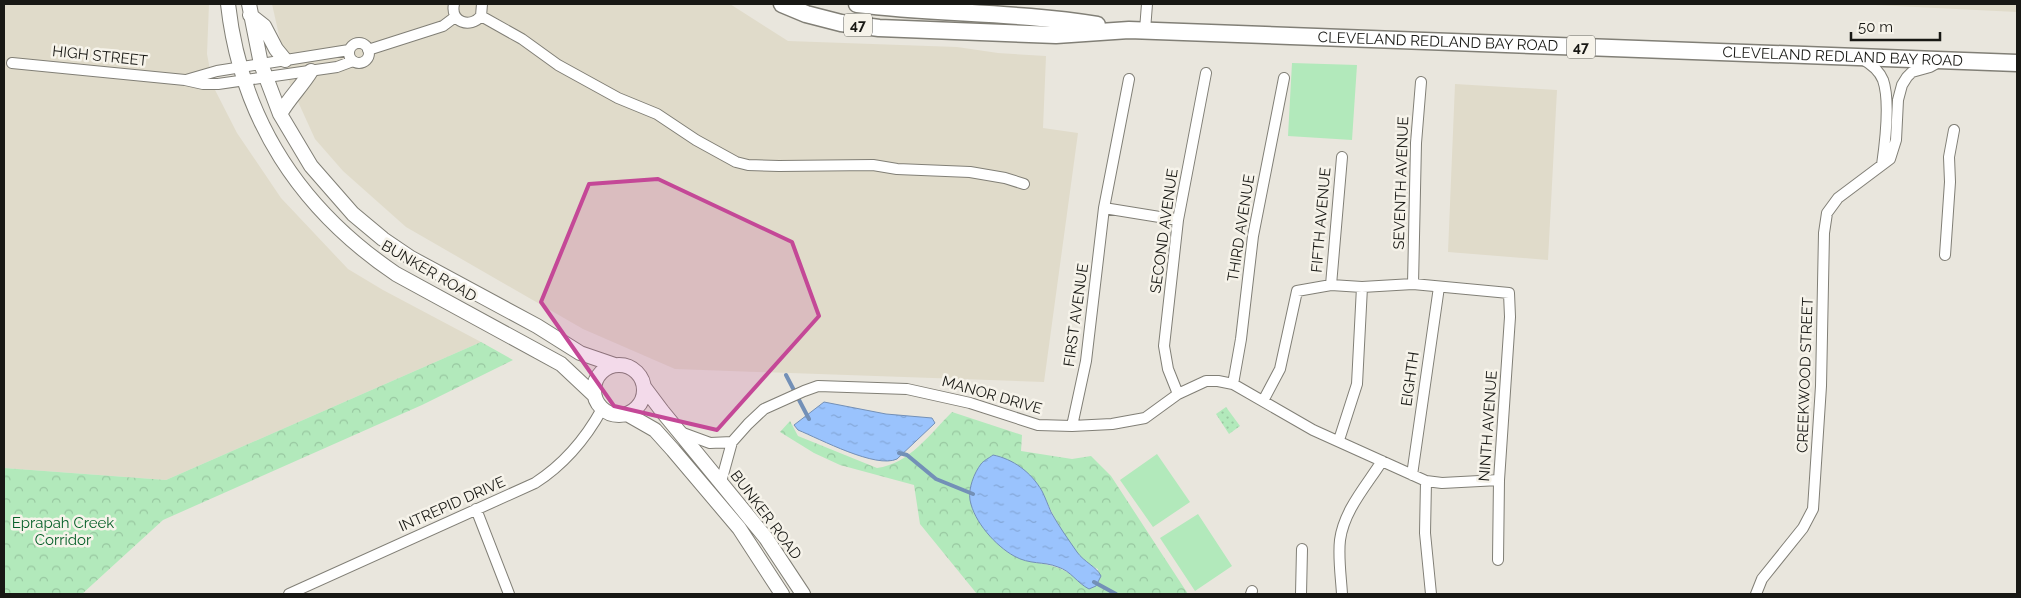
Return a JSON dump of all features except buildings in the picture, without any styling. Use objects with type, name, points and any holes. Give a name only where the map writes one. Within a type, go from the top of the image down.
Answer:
[{"type":"highway","name":"CLEVELAND REDLAND BAY ROAD","points":[[782,4],[806,14],[841,23],[879,28],[1056,35],[1137,30],[2017,63]]},
{"type":"highway","name":"CLEVELAND REDLAND BAY ROAD","points":[[857,4],[1054,18],[1137,30]]},
{"type":"main road","name":"BUNKER ROAD","points":[[228,4],[241,74],[264,128],[288,169],[314,203],[337,227],[374,259],[396,274],[561,364],[594,396]]},
{"type":"main road","name":"BUNKER ROAD","points":[[249,9],[263,70],[280,114],[300,149],[325,184],[353,214],[383,239],[412,258],[537,326],[580,353],[615,365]]},
{"type":"main road","points":[[249,9],[264,26],[276,49],[285,60]]},
{"type":"main road","points":[[280,114],[311,71]]},
{"type":"main road","points":[[622,364],[634,370],[644,386],[641,403],[635,410],[627,414],[614,415],[602,409],[594,396],[596,379],[607,368],[615,365],[622,364]]},
{"type":"main road","name":"BUNKER ROAD","points":[[644,386],[678,432],[766,538],[803,594]]},
{"type":"main road","name":"BUNKER ROAD","points":[[627,414],[655,430],[673,450],[739,528],[782,594]]},
{"type":"street","points":[[454,4],[453,12],[455,17],[468,23],[481,16],[482,4]]},
{"type":"street","points":[[1137,30],[1147,4]]},
{"type":"street","points":[[481,16],[522,39],[558,65],[618,98],[657,114],[696,140],[736,162],[748,165],[779,166],[873,165],[897,169],[970,172],[1005,178],[1024,184]]},
{"type":"street","points":[[368,50],[443,26],[455,17]]},
{"type":"street","points":[[359,43],[365,45],[368,50],[368,56],[364,62],[358,63],[349,56],[349,50],[354,44],[359,43]]},
{"type":"street","points":[[263,70],[285,60],[349,50]]},
{"type":"street","points":[[1858,56],[1878,71],[1886,94],[1882,165]]},
{"type":"street","name":"CREEKWOOD STREET","points":[[1756,594],[1762,579],[1803,528],[1813,509],[1821,386],[1824,233],[1828,214],[1838,198],[1890,159],[1894,152],[1896,140],[1898,100],[1902,85],[1912,72],[1930,67],[1942,60]]},
{"type":"street","points":[[263,70],[311,71],[337,67],[353,61]]},
{"type":"street","name":"HIGH STREET","points":[[12,63],[185,80],[217,71],[241,74],[263,70]]},
{"type":"street","name":"SECOND AVENUE","points":[[1178,394],[1168,369],[1164,346],[1178,220],[1206,72]]},
{"type":"street","name":"THIRD AVENUE","points":[[1233,384],[1241,339],[1253,236],[1284,78]]},
{"type":"street","name":"FIRST AVENUE","points":[[1072,426],[1086,360],[1104,208],[1129,79]]},
{"type":"street","name":"SEVENTH AVENUE","points":[[1413,284],[1416,143],[1421,82]]},
{"type":"street","points":[[1945,255],[1950,182],[1949,157],[1954,130]]},
{"type":"street","name":"FIFTH AVENUE","points":[[1331,285],[1342,157]]},
{"type":"street","points":[[1104,208],[1178,220]]},
{"type":"street","points":[[1263,400],[1280,369],[1297,291],[1331,285],[1362,287],[1413,284],[1439,287]]},
{"type":"street","points":[[1339,440],[1357,384],[1362,287]]},
{"type":"street","name":"NINTH AVENUE","points":[[1439,287],[1508,293],[1510,317],[1499,480],[1498,560]]},
{"type":"street","name":"EIGHTH","points":[[1412,475],[1439,287]]},
{"type":"street","name":"MANOR DRIVE","points":[[721,482],[732,442],[764,409],[818,386],[907,389],[970,403],[1038,425],[1072,426],[1112,424],[1145,418],[1178,394],[1206,381],[1233,384],[1313,430],[1426,480],[1442,483],[1499,480]]},
{"type":"street","name":"INTREPID DRIVE","points":[[289,594],[304,591],[535,483],[548,475],[578,445],[602,409]]},
{"type":"street","points":[[678,432],[710,443],[732,442]]},
{"type":"street","points":[[1342,594],[1340,540],[1343,527],[1354,504],[1382,461]]},
{"type":"street","points":[[1426,480],[1425,532],[1431,594]]},
{"type":"street","points":[[476,510],[509,594]]},
{"type":"street","points":[[1301,594],[1302,549]]},
{"type":"highlighted area","points":[[658,179],[792,242],[819,316],[717,430],[614,406],[541,302],[589,184]]},
{"type":"shaded area","points":[[4,4],[209,4],[207,54],[213,86],[237,133],[281,198],[348,269],[383,290],[481,342],[166,480],[4,468]]},
{"type":"shaded area","points":[[272,4],[730,4],[788,41],[957,47],[998,53],[1046,56],[1043,128],[1078,133],[1044,382],[675,369],[583,329],[406,227],[343,171],[315,139],[290,84]]},
{"type":"shaded area","points":[[1855,4],[2017,4],[2017,12]]},
{"type":"shaded area","points":[[1455,84],[1557,90],[1548,260],[1448,252]]},
{"type":"green space","points":[[1292,63],[1357,65],[1352,140],[1288,136]]},
{"type":"green space","name":"Eprapah Creek Corridor","points":[[481,342],[513,360],[422,405],[163,520],[82,594],[4,594],[4,468],[166,480]]},
{"type":"green space","points":[[1226,407],[1240,426],[1229,434],[1216,414]]},
{"type":"green space","points":[[952,412],[1022,435],[1021,451],[1072,459],[1091,456],[1111,476],[1188,594],[977,594],[920,524],[914,485],[840,465],[814,453],[780,432],[790,421],[798,436],[877,468],[899,461],[909,454]],"holes":[[[1041,489],[1064,535],[1080,556],[1098,569],[1099,581],[1096,586],[1082,585],[1074,577],[1059,568],[1014,556],[1000,546],[980,523]]]},
{"type":"green space","points":[[1157,454],[1190,502],[1153,527],[1120,480]]},
{"type":"green space","points":[[1198,514],[1232,566],[1195,591],[1160,538]]},
{"type":"water","points":[[824,402],[886,414],[932,418],[935,423],[897,459],[888,461],[876,460],[848,452],[798,430],[794,425]]},
{"type":"water","points":[[993,455],[1021,467],[1038,484],[1051,512],[1070,542],[1080,556],[1097,570],[1101,576],[1096,586],[1089,589],[1063,569],[1052,565],[1026,561],[1014,556],[993,540],[981,525],[972,508],[970,491],[978,468]]},
{"type":"waterway","points":[[786,375],[809,419]]},
{"type":"waterway","points":[[899,453],[907,455],[936,479],[973,494]]},
{"type":"waterway","points":[[1094,582],[1116,594]]}]
